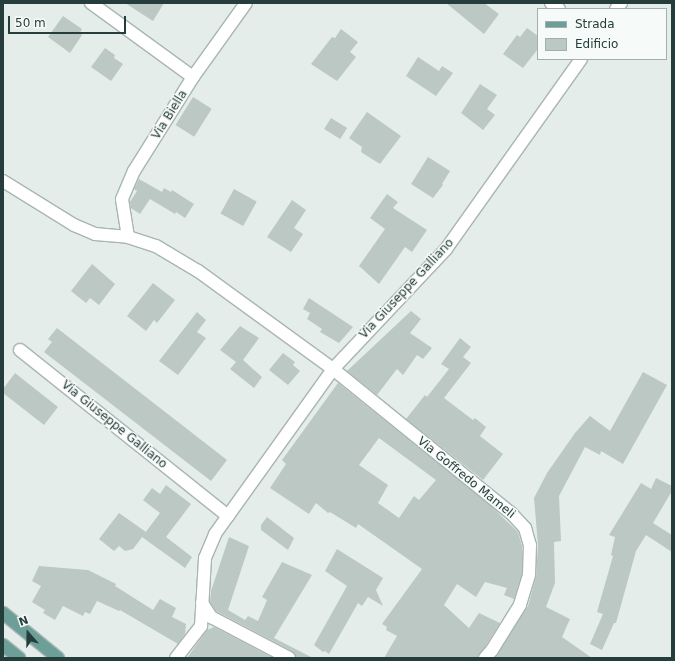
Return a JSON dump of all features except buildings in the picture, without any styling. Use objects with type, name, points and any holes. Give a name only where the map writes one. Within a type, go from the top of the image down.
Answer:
[{"type":"main road","points":[[3,613],[58,658]]},
{"type":"main road","points":[[3,645],[19,658]]},
{"type":"street","points":[[91,3],[193,77]]},
{"type":"street","name":"Via Biella","points":[[128,237],[122,199],[134,171],[193,77],[246,3]]},
{"type":"street","name":"Via Giuseppe Galliano","points":[[176,658],[200,626],[205,558],[215,534],[333,369],[446,249],[580,60]]},
{"type":"street","points":[[3,181],[74,225],[95,234],[128,237],[156,246],[198,271],[333,369]]},
{"type":"street","name":"Via Giuseppe Galliano","points":[[20,350],[228,516]]},
{"type":"street","name":"Via Goffredo Mameli","points":[[333,369],[400,426],[511,513],[525,528],[530,545],[529,575],[520,605],[492,650],[485,658]]},
{"type":"street","points":[[202,603],[210,617],[289,658]]}]
